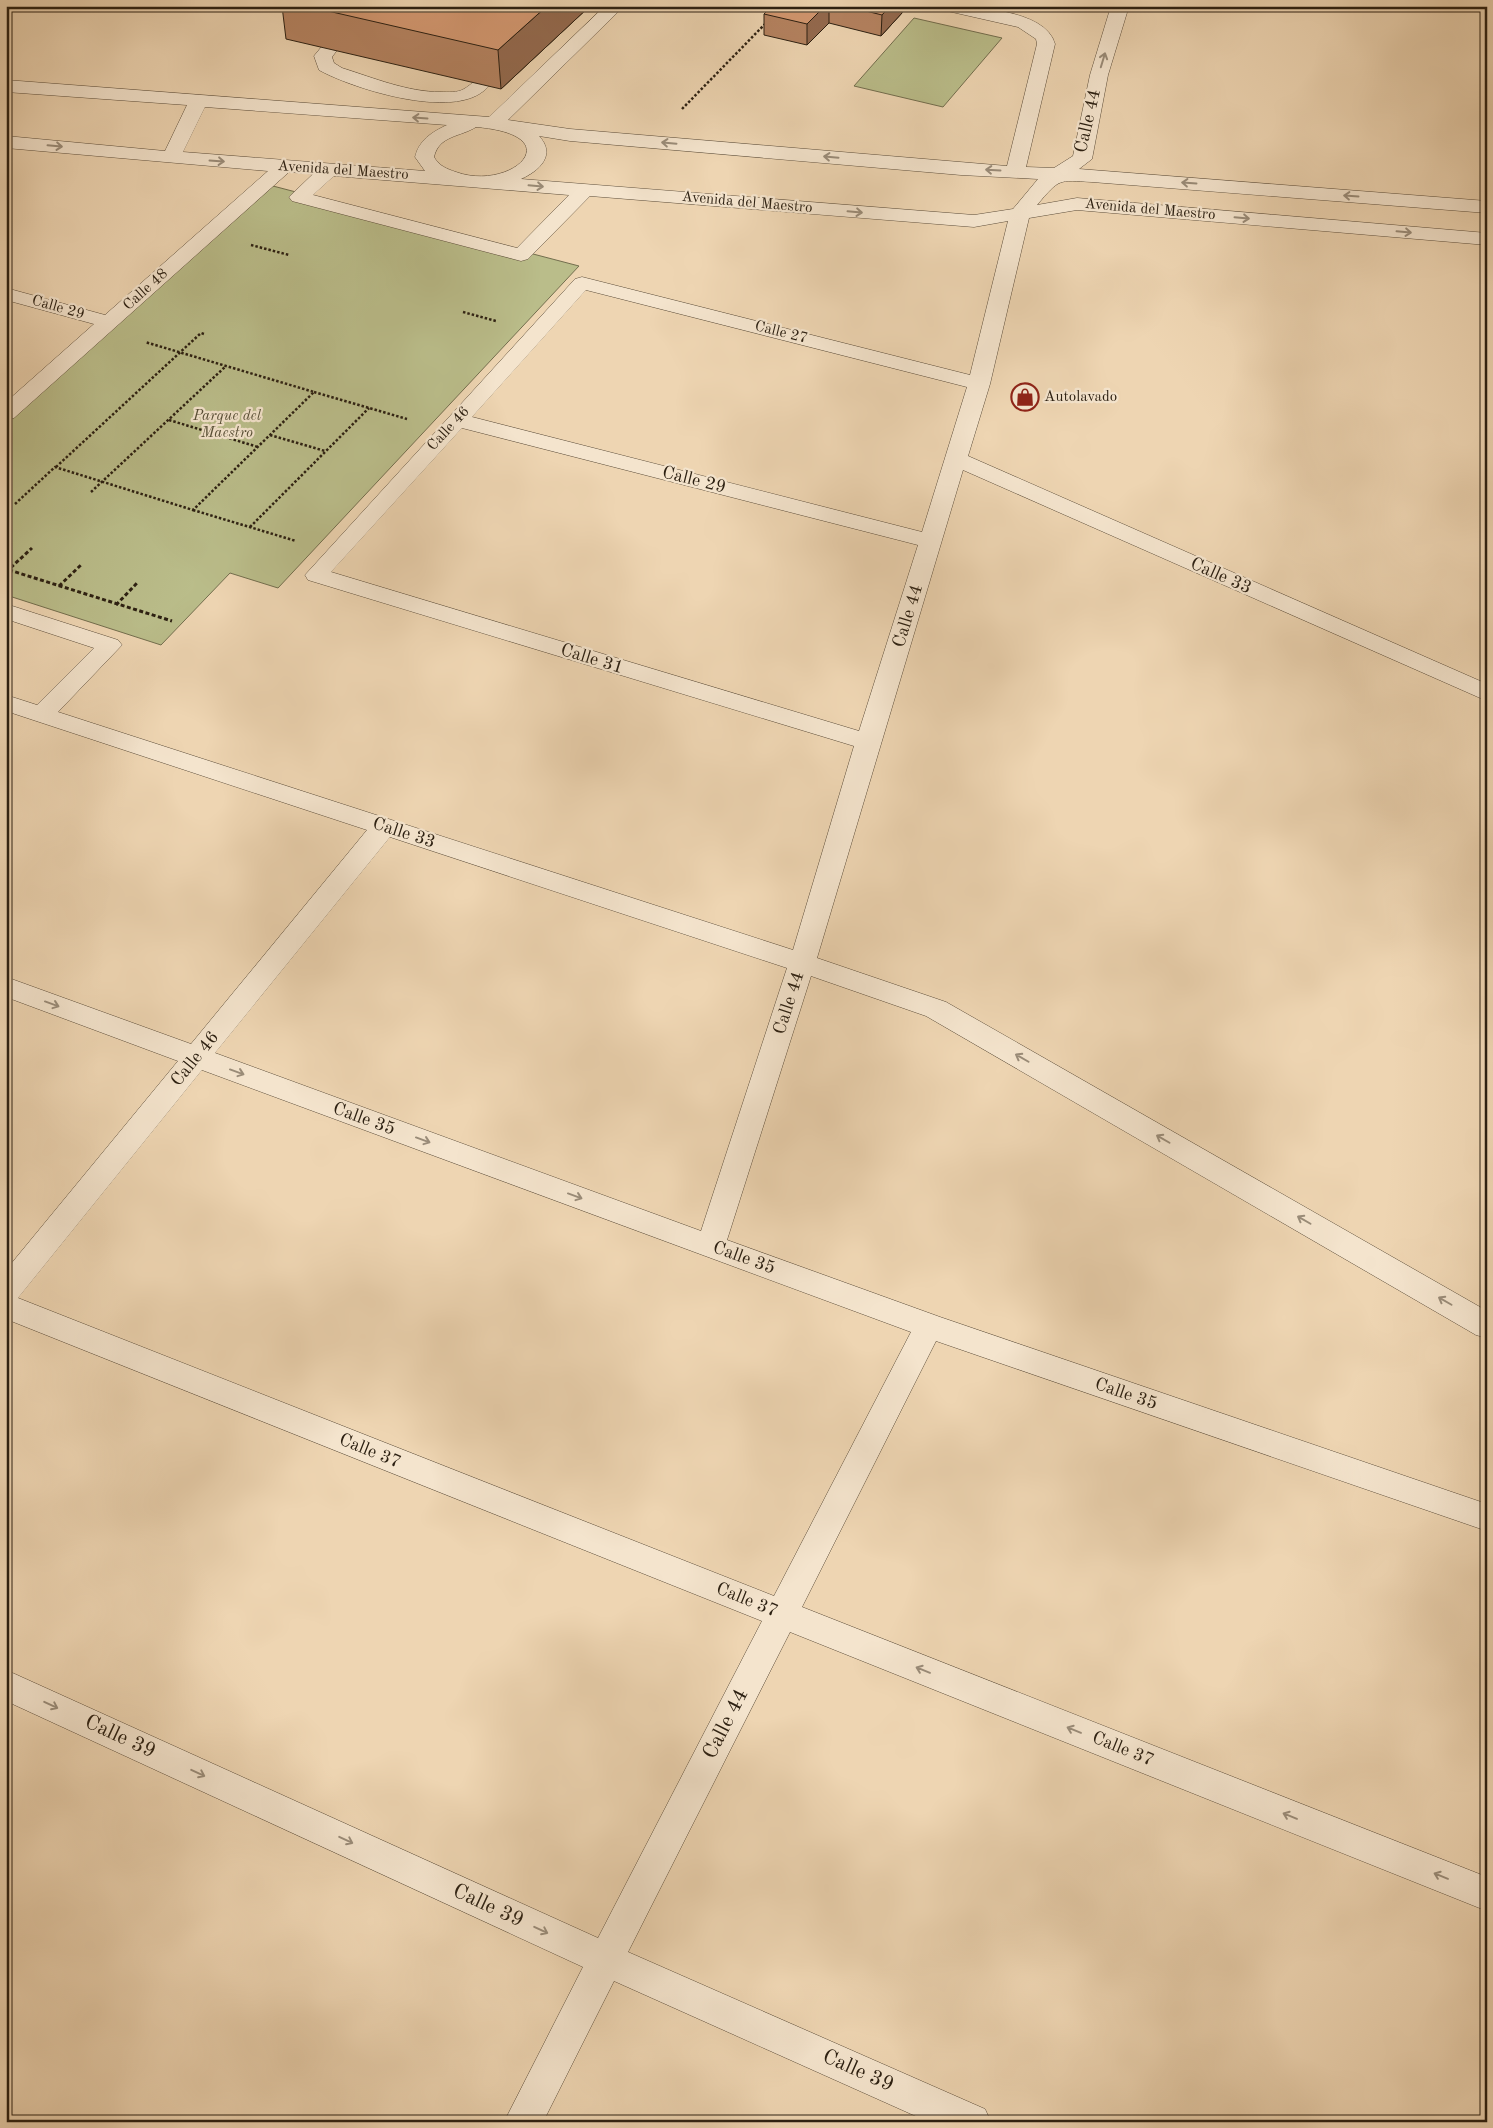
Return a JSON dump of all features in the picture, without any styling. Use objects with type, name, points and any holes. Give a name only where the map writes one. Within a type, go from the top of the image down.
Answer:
[{"type":"street","points":[[494,123],[615,6]]},
{"type":"street","points":[[950,6],[1024,23],[1044,36],[1046,44],[1015,172]]},
{"type":"street","name":"Calle 44","points":[[712,1246],[802,963],[979,384],[1020,213],[1047,181],[1082,160],[1099,75],[1120,6]]},
{"type":"street","points":[[329,49],[324,56],[325,66],[336,72],[424,96],[455,97],[470,94],[481,84]]},
{"type":"street","name":"Avenida del Maestro","points":[[6,86],[494,123],[570,134],[961,169],[1059,174],[1487,207]]},
{"type":"street","points":[[171,157],[198,101]]},
{"type":"street","points":[[474,123],[494,123],[524,131],[534,139],[538,148],[536,158],[528,167],[515,175],[499,180],[470,180],[445,176],[432,168],[426,160],[425,150],[430,141],[442,133],[456,127],[474,123]]},
{"type":"street","name":"Avenida del Maestro","points":[[6,142],[330,170],[974,221],[1077,204],[1487,238]]},
{"type":"street","name":"Calle 48","points":[[6,413],[285,166]]},
{"type":"street","points":[[330,170],[299,197],[521,255],[585,190]]},
{"type":"street","name":"Calle 27","points":[[582,283],[979,384]]},
{"type":"street","name":"Calle 46","points":[[316,575],[582,283]]},
{"type":"street","name":"Calle 29","points":[[6,294],[109,322]]},
{"type":"street","name":"Calle 29","points":[[458,420],[931,541]]},
{"type":"street","name":"Calle 33","points":[[956,459],[1487,693]]},
{"type":"street","name":"Calle 31","points":[[316,575],[868,742]]},
{"type":"street","points":[[6,611],[110,645],[41,715]]},
{"type":"street","name":"Calle 33","points":[[6,704],[802,963]]},
{"type":"street","name":"Calle 46","points":[[6,1291],[384,826]]},
{"type":"street","points":[[802,963],[936,1009],[1487,1326]]},
{"type":"street","name":"Calle 35","points":[[6,987],[929,1326],[1487,1518]]},
{"type":"street","name":"Calle 37","points":[[6,1306],[1487,1894]]},
{"type":"street","name":"Calle 44","points":[[523,2122],[929,1326]]},
{"type":"street","name":"Calle 39","points":[[6,1685],[606,1960],[972,2122]]},
{"type":"path","points":[[680,110],[769,20]]},
{"type":"path","points":[[244,243],[289,256]]},
{"type":"path","points":[[463,312],[504,323]]},
{"type":"path","points":[[15,504],[201,333],[204,334]]},
{"type":"path","points":[[136,340],[413,421]]},
{"type":"path","points":[[91,492],[226,366]]},
{"type":"path","points":[[193,510],[314,392]]},
{"type":"path","points":[[250,527],[369,408]]},
{"type":"path","points":[[168,419],[258,447]]},
{"type":"path","points":[[270,435],[325,452]]},
{"type":"path","points":[[55,467],[301,543]]},
{"type":"path","points":[[7,571],[32,548]]},
{"type":"path","points":[[54,592],[82,564]]},
{"type":"path","points":[[7,571],[172,621]]},
{"type":"path","points":[[111,609],[138,582]]},
{"type":"green space","points":[[914,18],[1002,38],[943,107],[854,86]]},
{"type":"green space","name":"Parque del Maestro","points":[[273,186],[579,266],[278,588],[230,573],[161,645],[6,595],[6,424]]},
{"type":"building","points":[[306,6],[547,6],[498,50]]},
{"type":"building","points":[[772,6],[825,6],[807,24],[764,14]]},
{"type":"building","points":[[846,6],[890,6],[882,15]]},
{"type":"place","name":"Autolavado","points":[[1025,397]]}]
